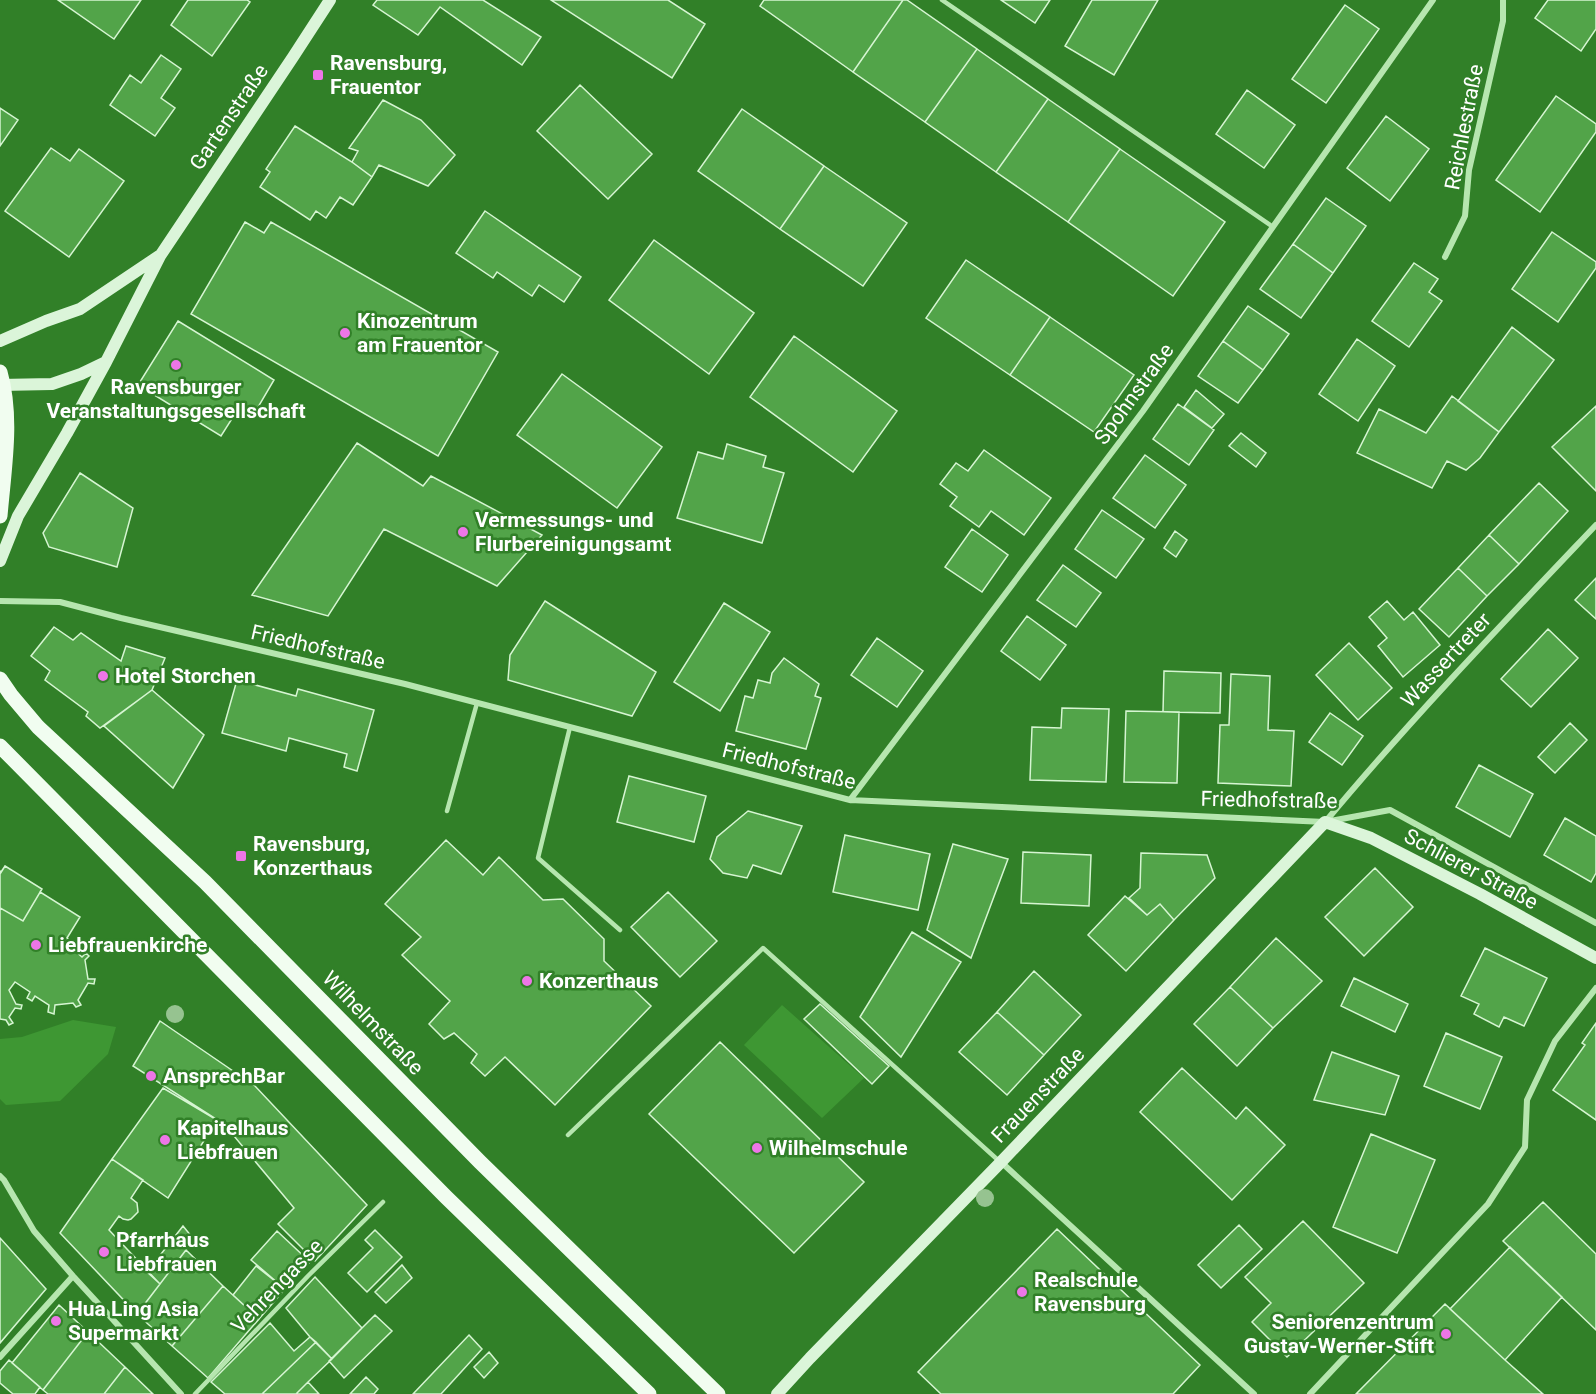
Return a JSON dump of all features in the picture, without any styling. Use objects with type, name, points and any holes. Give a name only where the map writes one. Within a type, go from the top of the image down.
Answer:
[{"type":"main road","name":"Gartenstraße","points":[[0,561],[18,516],[106,362],[160,256],[330,0]]},
{"type":"main road","name":"Gartenstraße","points":[[0,341],[80,309],[160,256]]},
{"type":"main road","points":[[0,516],[7,435],[1,381],[52,384],[106,362]]},
{"type":"main road","name":"Wilhelmstraße","points":[[0,679],[38,727],[205,882],[480,1162],[718,1394]]},
{"type":"main road","points":[[0,747],[446,1197],[649,1394]]},
{"type":"main road","name":"Schlierer Straße","points":[[1325,822],[1371,838],[1480,894],[1596,958]]},
{"type":"main road","name":"Frauenstraße","points":[[777,1394],[1325,822]]},
{"type":"street","name":"Spohnstraße","points":[[850,800],[1143,411],[1433,0]]},
{"type":"street","name":"Reichlestraße","points":[[1445,257],[1465,216],[1469,170],[1503,21],[1503,0]]},
{"type":"street","name":"Wassertreter","points":[[1325,822],[1381,756],[1596,525]]},
{"type":"street","name":"Friedhofstraße","points":[[0,601],[60,602],[405,684],[850,800],[1325,822],[1390,810],[1596,923]]},
{"type":"street","points":[[1310,1394],[1488,1204],[1524,1147],[1527,1100],[1555,1041],[1596,988]]},
{"type":"street","points":[[1001,1162],[1254,1394]]},
{"type":"street","points":[[0,1176],[34,1231],[181,1394]]},
{"type":"street","points":[[0,1357],[73,1276]]},
{"type":"lane","points":[[942,0],[1273,227]]},
{"type":"lane","points":[[447,810],[477,703]]},
{"type":"lane","points":[[570,727],[538,858],[620,930]]},
{"type":"lane","points":[[568,1135],[763,948],[1001,1162]]},
{"type":"lane","name":"Vehrengasse","points":[[195,1394],[308,1276],[383,1202]]},
{"type":"green space","points":[[782,1005],[864,1078],[822,1118],[744,1045]]},
{"type":"green space","points":[[73,1020],[116,1027],[108,1054],[60,1101],[6,1105],[0,1099],[0,1039],[22,1037]]},
{"type":"building","points":[[58,0],[141,0],[114,39]]},
{"type":"building","points":[[188,0],[247,0],[250,2],[212,56],[171,25]]},
{"type":"building","points":[[377,0],[483,0],[541,37],[522,65],[440,7],[418,35],[373,5]]},
{"type":"building","points":[[551,0],[668,0],[705,24],[672,78]]},
{"type":"building","points":[[764,0],[903,0],[853,72],[760,6]]},
{"type":"building","points":[[903,0],[907,0],[977,49],[925,122],[853,72]]},
{"type":"building","points":[[1001,0],[1050,0],[1035,23]]},
{"type":"building","points":[[1092,0],[1158,0],[1114,75],[1065,46]]},
{"type":"building","points":[[1548,0],[1596,0],[1596,29],[1581,51],[1535,18]]},
{"type":"building","points":[[1345,5],[1379,29],[1326,103],[1292,79]]},
{"type":"building","points":[[977,49],[1048,99],[996,172],[925,122]]},
{"type":"building","points":[[161,55],[181,69],[161,98],[175,108],[155,136],[110,105],[130,75],[141,83]]},
{"type":"building","points":[[580,85],[652,154],[608,199],[537,131]]},
{"type":"building","points":[[1247,90],[1295,125],[1264,168],[1216,134]]},
{"type":"building","points":[[1556,96],[1596,124],[1596,132],[1540,212],[1496,180]]},
{"type":"building","points":[[1048,99],[1120,149],[1068,222],[996,172]]},
{"type":"building","points":[[383,100],[421,120],[455,155],[428,186],[379,165],[372,177],[352,162],[358,151],[349,148]]},
{"type":"building","points":[[0,108],[18,120],[0,146]]},
{"type":"building","points":[[742,109],[824,166],[780,229],[698,171]]},
{"type":"building","points":[[1386,116],[1429,149],[1390,201],[1347,168]]},
{"type":"building","points":[[295,126],[372,177],[353,205],[340,197],[326,218],[316,211],[310,220],[260,187],[270,172],[266,169]]},
{"type":"building","points":[[51,148],[70,161],[79,149],[124,181],[69,257],[5,211]]},
{"type":"building","points":[[1120,149],[1225,222],[1173,296],[1068,222]]},
{"type":"building","points":[[824,166],[907,223],[863,286],[780,229]]},
{"type":"building","points":[[1326,198],[1366,226],[1333,273],[1293,244]]},
{"type":"building","points":[[485,211],[581,277],[564,302],[539,285],[532,296],[497,272],[493,278],[456,253]]},
{"type":"building","name":"Kinozentrum am Frauentor","points":[[245,222],[264,233],[271,222],[498,352],[438,456],[191,314]]},
{"type":"building","points":[[1552,232],[1596,262],[1596,268],[1558,322],[1512,289]]},
{"type":"building","points":[[654,240],[754,313],[709,374],[609,300]]},
{"type":"building","points":[[1293,244],[1333,273],[1301,318],[1260,289]]},
{"type":"building","points":[[966,260],[1050,317],[1010,375],[926,318]]},
{"type":"building","points":[[1414,263],[1438,279],[1429,292],[1442,301],[1409,347],[1372,321]]},
{"type":"building","points":[[1248,306],[1289,334],[1263,370],[1223,341]]},
{"type":"building","points":[[1050,317],[1134,375],[1094,432],[1010,375]]},
{"type":"building","points":[[178,321],[274,380],[254,414],[240,406],[221,436],[138,385]]},
{"type":"building","points":[[1512,327],[1554,360],[1499,432],[1458,401]]},
{"type":"building","points":[[794,336],[897,411],[853,472],[750,397]]},
{"type":"building","points":[[1357,339],[1395,366],[1358,421],[1319,394]]},
{"type":"building","points":[[1223,341],[1263,370],[1238,403],[1198,376]]},
{"type":"building","points":[[562,374],[662,447],[617,508],[517,435]]},
{"type":"building","points":[[1196,390],[1224,414],[1212,428],[1184,407]]},
{"type":"building","points":[[1452,396],[1499,432],[1480,458],[1466,470],[1447,461],[1432,488],[1357,453],[1379,409],[1426,433]]},
{"type":"building","points":[[1178,404],[1214,430],[1189,465],[1153,439]]},
{"type":"building","points":[[1596,406],[1596,491],[1552,447]]},
{"type":"building","points":[[1241,433],[1266,453],[1256,467],[1229,446]]},
{"type":"building","name":"Vermessungs- und Flurbereinigungsamt","points":[[357,443],[423,486],[431,476],[542,535],[497,586],[384,529],[328,616],[252,595]]},
{"type":"building","points":[[727,444],[766,456],[763,467],[784,473],[762,543],[677,518],[698,452],[723,459]]},
{"type":"building","points":[[984,450],[1051,498],[1024,535],[991,511],[979,527],[950,506],[957,497],[940,484],[956,463],[968,471]]},
{"type":"building","points":[[1145,455],[1186,485],[1155,528],[1113,498]]},
{"type":"building","points":[[80,473],[133,508],[117,567],[49,547],[43,533]]},
{"type":"building","points":[[1539,483],[1568,511],[1519,564],[1489,535]]},
{"type":"building","points":[[1102,510],[1144,539],[1116,578],[1075,549]]},
{"type":"building","points":[[972,529],[1008,555],[982,592],[945,567]]},
{"type":"building","points":[[1175,531],[1187,540],[1176,557],[1164,548]]},
{"type":"building","points":[[1489,535],[1519,564],[1487,596],[1458,568]]},
{"type":"building","points":[[1063,565],[1101,593],[1076,627],[1037,600]]},
{"type":"building","points":[[1458,568],[1487,596],[1449,637],[1419,609]]},
{"type":"building","points":[[1596,578],[1596,619],[1575,600]]},
{"type":"building","points":[[545,601],[656,672],[632,716],[508,680],[510,655]]},
{"type":"building","points":[[1387,601],[1404,620],[1413,612],[1440,645],[1403,677],[1378,646],[1387,638],[1369,617]]},
{"type":"building","points":[[724,603],[770,632],[720,711],[674,682]]},
{"type":"building","points":[[1027,616],[1066,645],[1040,680],[1001,651]]},
{"type":"building","name":"Hotel Storchen","points":[[54,627],[73,640],[81,633],[121,661],[126,646],[165,658],[152,690],[100,728],[86,716],[88,712],[45,680],[50,671],[31,656]]},
{"type":"building","points":[[1548,629],[1578,658],[1531,707],[1501,679]]},
{"type":"building","points":[[877,638],[923,671],[897,707],[851,675]]},
{"type":"building","points":[[1349,643],[1392,688],[1358,720],[1316,675]]},
{"type":"building","points":[[784,658],[819,684],[815,696],[821,698],[806,749],[736,731],[745,696],[753,698],[758,680],[770,683],[772,673]]},
{"type":"building","points":[[1164,671],[1221,673],[1220,713],[1163,712]]},
{"type":"building","points":[[1231,674],[1270,676],[1268,730],[1294,731],[1291,786],[1218,783],[1220,725],[1229,725]]},
{"type":"building","points":[[237,680],[296,696],[298,689],[374,710],[357,771],[344,767],[347,754],[289,738],[286,751],[222,733]]},
{"type":"building","points":[[152,690],[204,735],[173,788],[104,726]]},
{"type":"building","points":[[1062,708],[1109,709],[1106,782],[1030,780],[1032,727],[1061,728]]},
{"type":"building","points":[[1126,711],[1179,712],[1177,783],[1124,782]]},
{"type":"building","points":[[1330,713],[1363,736],[1342,765],[1309,742]]},
{"type":"building","points":[[1570,723],[1587,740],[1555,773],[1538,757]]},
{"type":"building","points":[[1479,765],[1533,794],[1510,837],[1456,807]]},
{"type":"building","points":[[629,776],[706,796],[694,842],[617,822]]},
{"type":"building","points":[[748,811],[802,826],[781,874],[753,865],[747,878],[723,873],[710,859],[717,837]]},
{"type":"building","points":[[1565,818],[1596,836],[1596,873],[1591,882],[1544,855]]},
{"type":"building","points":[[845,835],[930,854],[918,910],[833,892]]},
{"type":"building","name":"Konzerthaus","points":[[446,840],[483,875],[499,857],[543,900],[563,899],[604,939],[604,961],[651,1006],[555,1105],[505,1057],[485,1076],[471,1063],[477,1054],[454,1033],[444,1039],[429,1024],[450,1001],[402,955],[421,937],[385,904]]},
{"type":"building","points":[[953,844],[1008,859],[971,958],[927,930]]},
{"type":"building","points":[[1023,852],[1091,855],[1089,906],[1021,903]]},
{"type":"building","points":[[1141,853],[1207,855],[1215,878],[1174,920],[1160,904],[1147,915],[1129,898],[1140,888]]},
{"type":"building","name":"Liebfrauenkirche","points":[[5,866],[42,889],[40,892],[80,917],[67,938],[72,948],[82,957],[86,953],[89,956],[85,960],[88,979],[95,979],[94,984],[88,983],[78,1000],[81,1005],[76,1007],[73,1003],[55,1005],[54,1014],[48,1012],[49,1005],[35,996],[32,1001],[27,998],[30,992],[15,982],[9,990],[16,1004],[22,1005],[21,1009],[15,1008],[9,1017],[13,1023],[9,1025],[6,1020],[0,1019],[0,871]]},
{"type":"building","points":[[5,866],[42,889],[23,921],[0,908],[0,874]]},
{"type":"building","points":[[1375,868],[1413,907],[1364,956],[1325,917]]},
{"type":"building","points":[[668,892],[717,941],[680,977],[631,927]]},
{"type":"building","points":[[1125,896],[1147,915],[1160,904],[1174,920],[1126,971],[1088,935]]},
{"type":"building","points":[[912,932],[961,962],[901,1057],[860,1017]]},
{"type":"building","points":[[1276,938],[1322,981],[1273,1028],[1230,987]]},
{"type":"building","points":[[1485,948],[1547,978],[1524,1026],[1504,1017],[1499,1027],[1474,1014],[1479,1004],[1461,996]]},
{"type":"building","points":[[1034,971],[1081,1015],[1044,1055],[997,1012]]},
{"type":"building","points":[[1354,978],[1408,1004],[1395,1032],[1341,1006]]},
{"type":"building","points":[[1230,987],[1273,1028],[1237,1066],[1194,1024]]},
{"type":"building","points":[[820,1004],[889,1066],[872,1084],[804,1019]]},
{"type":"building","points":[[997,1012],[1044,1055],[1007,1095],[959,1052]]},
{"type":"building","points":[[160,1021],[255,1086],[367,1205],[315,1261],[278,1224],[294,1208],[224,1124],[133,1066]]},
{"type":"building","points":[[1596,1023],[1596,1120],[1553,1090],[1585,1045],[1582,1043]]},
{"type":"building","points":[[1446,1033],[1502,1057],[1480,1109],[1424,1086]]},
{"type":"building","name":"Wilhelmschule","points":[[720,1042],[864,1182],[794,1253],[649,1114]]},
{"type":"building","points":[[1332,1052],[1399,1076],[1385,1115],[1314,1100]]},
{"type":"building","points":[[1182,1068],[1236,1119],[1246,1107],[1285,1145],[1232,1200],[1140,1112]]},
{"type":"building","name":"Kapitelhaus Liebfrauen","points":[[163,1088],[217,1120],[168,1198],[112,1159]]},
{"type":"building","points":[[1371,1134],[1435,1160],[1397,1253],[1333,1227]]},
{"type":"building","name":"Pfarrhaus Liebfrauen","points":[[112,1159],[143,1180],[131,1198],[137,1203],[138,1212],[128,1220],[119,1216],[109,1230],[160,1284],[137,1314],[60,1233]]},
{"type":"building","points":[[1543,1202],[1596,1254],[1596,1330],[1503,1241]]},
{"type":"building","points":[[1303,1221],[1364,1283],[1287,1357],[1252,1322],[1271,1303],[1245,1277]]},
{"type":"building","points":[[1239,1225],[1262,1249],[1221,1288],[1198,1265]]},
{"type":"building","points":[[183,1226],[192,1237],[186,1250],[160,1284],[147,1272]]},
{"type":"building","name":"Realschule Ravensburg","points":[[1057,1229],[1200,1365],[1173,1394],[941,1394],[918,1372]]},
{"type":"building","points":[[375,1230],[402,1257],[367,1292],[348,1273],[373,1248],[365,1240]]},
{"type":"building","points":[[277,1231],[310,1262],[285,1289],[251,1260]]},
{"type":"building","points":[[0,1238],[46,1289],[0,1343]]},
{"type":"building","points":[[1510,1247],[1562,1297],[1505,1360],[1450,1309]]},
{"type":"building","points":[[186,1250],[223,1286],[172,1346],[137,1314]]},
{"type":"building","points":[[402,1265],[412,1278],[386,1303],[375,1292]]},
{"type":"building","points":[[256,1266],[285,1289],[259,1319],[233,1295]]},
{"type":"building","points":[[315,1277],[362,1328],[332,1359],[286,1308]]},
{"type":"building","points":[[223,1286],[259,1319],[208,1378],[172,1346]]},
{"type":"building","name":"Seniorenzentrum Gustav-Werner-Stift","points":[[1445,1304],[1505,1360],[1543,1394],[1356,1394]]},
{"type":"building","points":[[59,1305],[88,1332],[43,1390],[12,1363]]},
{"type":"building","points":[[375,1315],[392,1331],[344,1378],[329,1361]]},
{"type":"building","points":[[270,1323],[294,1351],[310,1337],[316,1342],[262,1394],[225,1394],[211,1382]]},
{"type":"building","points":[[88,1332],[125,1367],[104,1394],[48,1394],[43,1390]]},
{"type":"building","points":[[469,1335],[482,1349],[441,1394],[413,1394]]},
{"type":"building","points":[[316,1342],[332,1359],[296,1394],[262,1394]]},
{"type":"building","points":[[489,1352],[498,1363],[484,1378],[474,1367]]},
{"type":"building","points":[[9,1360],[40,1387],[35,1394],[13,1394],[0,1383],[0,1371]]},
{"type":"building","points":[[125,1367],[153,1394],[104,1394]]},
{"type":"building","points":[[366,1377],[378,1389],[374,1394],[350,1394]]},
{"type":"building","points":[[308,1382],[319,1394],[296,1394]]},
{"type":"place","name":"Ravensburg, Frauentor","points":[[318,75]]},
{"type":"place","name":"Kinozentrum am Frauentor","points":[[345,333]]},
{"type":"place","name":"Ravensburger Veranstaltungsgesellschaft","points":[[176,365]]},
{"type":"place","name":"Vermessungs- und Flurbereinigungsamt","points":[[463,532]]},
{"type":"place","name":"Hotel Storchen","points":[[103,676]]},
{"type":"place","name":"Ravensburg, Konzerthaus","points":[[241,856]]},
{"type":"place","name":"Liebfrauenkirche","points":[[36,945]]},
{"type":"place","name":"Konzerthaus","points":[[527,981]]},
{"type":"place","name":"AnsprechBar","points":[[151,1076]]},
{"type":"place","name":"Kapitelhaus Liebfrauen","points":[[165,1140]]},
{"type":"place","name":"Wilhelmschule","points":[[757,1148]]},
{"type":"place","name":"Pfarrhaus Liebfrauen","points":[[104,1252]]},
{"type":"place","name":"Realschule Ravensburg","points":[[1022,1292]]},
{"type":"place","name":"Hua Ling Asia Supermarkt","points":[[56,1321]]},
{"type":"place","name":"Seniorenzentrum Gustav-Werner-Stift","points":[[1446,1334]]}]
